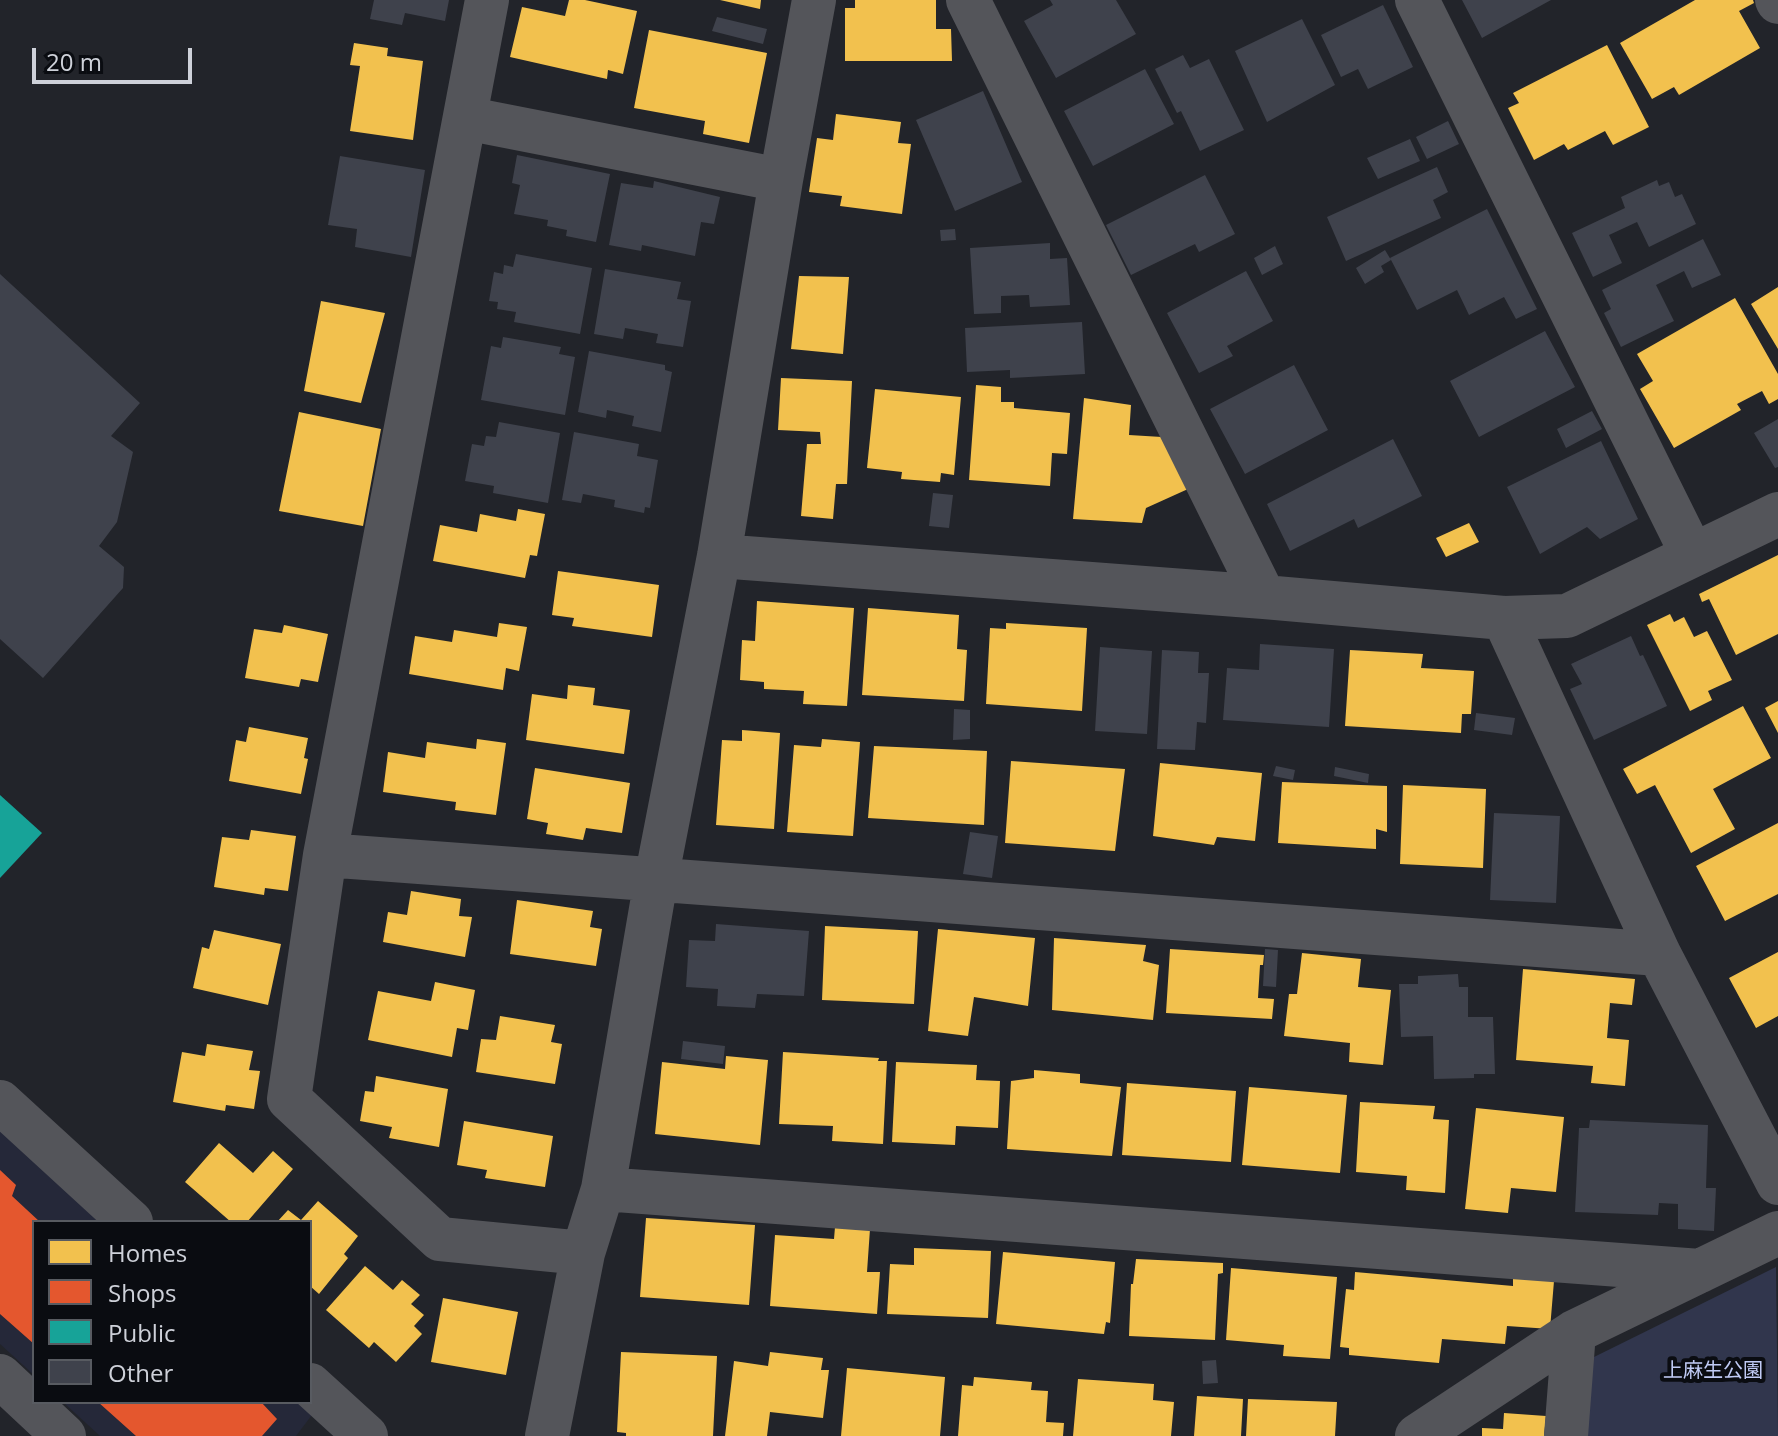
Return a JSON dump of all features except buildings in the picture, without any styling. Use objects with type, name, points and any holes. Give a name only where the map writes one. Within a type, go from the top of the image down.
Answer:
[{"type":"street","points":[[487,0],[325,855],[289,1099],[440,1239],[583,1253]]},
{"type":"street","points":[[547,1436],[583,1253],[603,1189],[656,880],[719,556],[814,0]]},
{"type":"street","points":[[1417,0],[1692,554]]},
{"type":"street","points":[[981,4],[1264,597]]},
{"type":"street","points":[[465,118],[781,180]]},
{"type":"street","points":[[719,556],[1504,618],[1567,616],[1778,514]]},
{"type":"street","points":[[1504,618],[1659,954],[1778,1183]]},
{"type":"street","points":[[325,855],[1659,954]]},
{"type":"street","points":[[0,1102],[129,1220]]},
{"type":"street","points":[[603,1189],[1700,1271]]},
{"type":"street","points":[[1417,1436],[1574,1332],[1778,1233]]},
{"type":"street","points":[[1566,1436],[1574,1332]]},
{"type":"street","points":[[0,1376],[64,1436]]},
{"type":"street","points":[[312,1387],[366,1436]]},
{"type":"shaded area","points":[[0,1084],[150,1220],[32,1220],[32,1373],[0,1344]]},
{"type":"shaded area","points":[[334,1386],[296,1436],[100,1436],[65,1404],[312,1404],[312,1401]]},
{"type":"green space","name":"上麻生公園","points":[[1776,1267],[1778,1436],[1585,1436],[1592,1358]]}]
